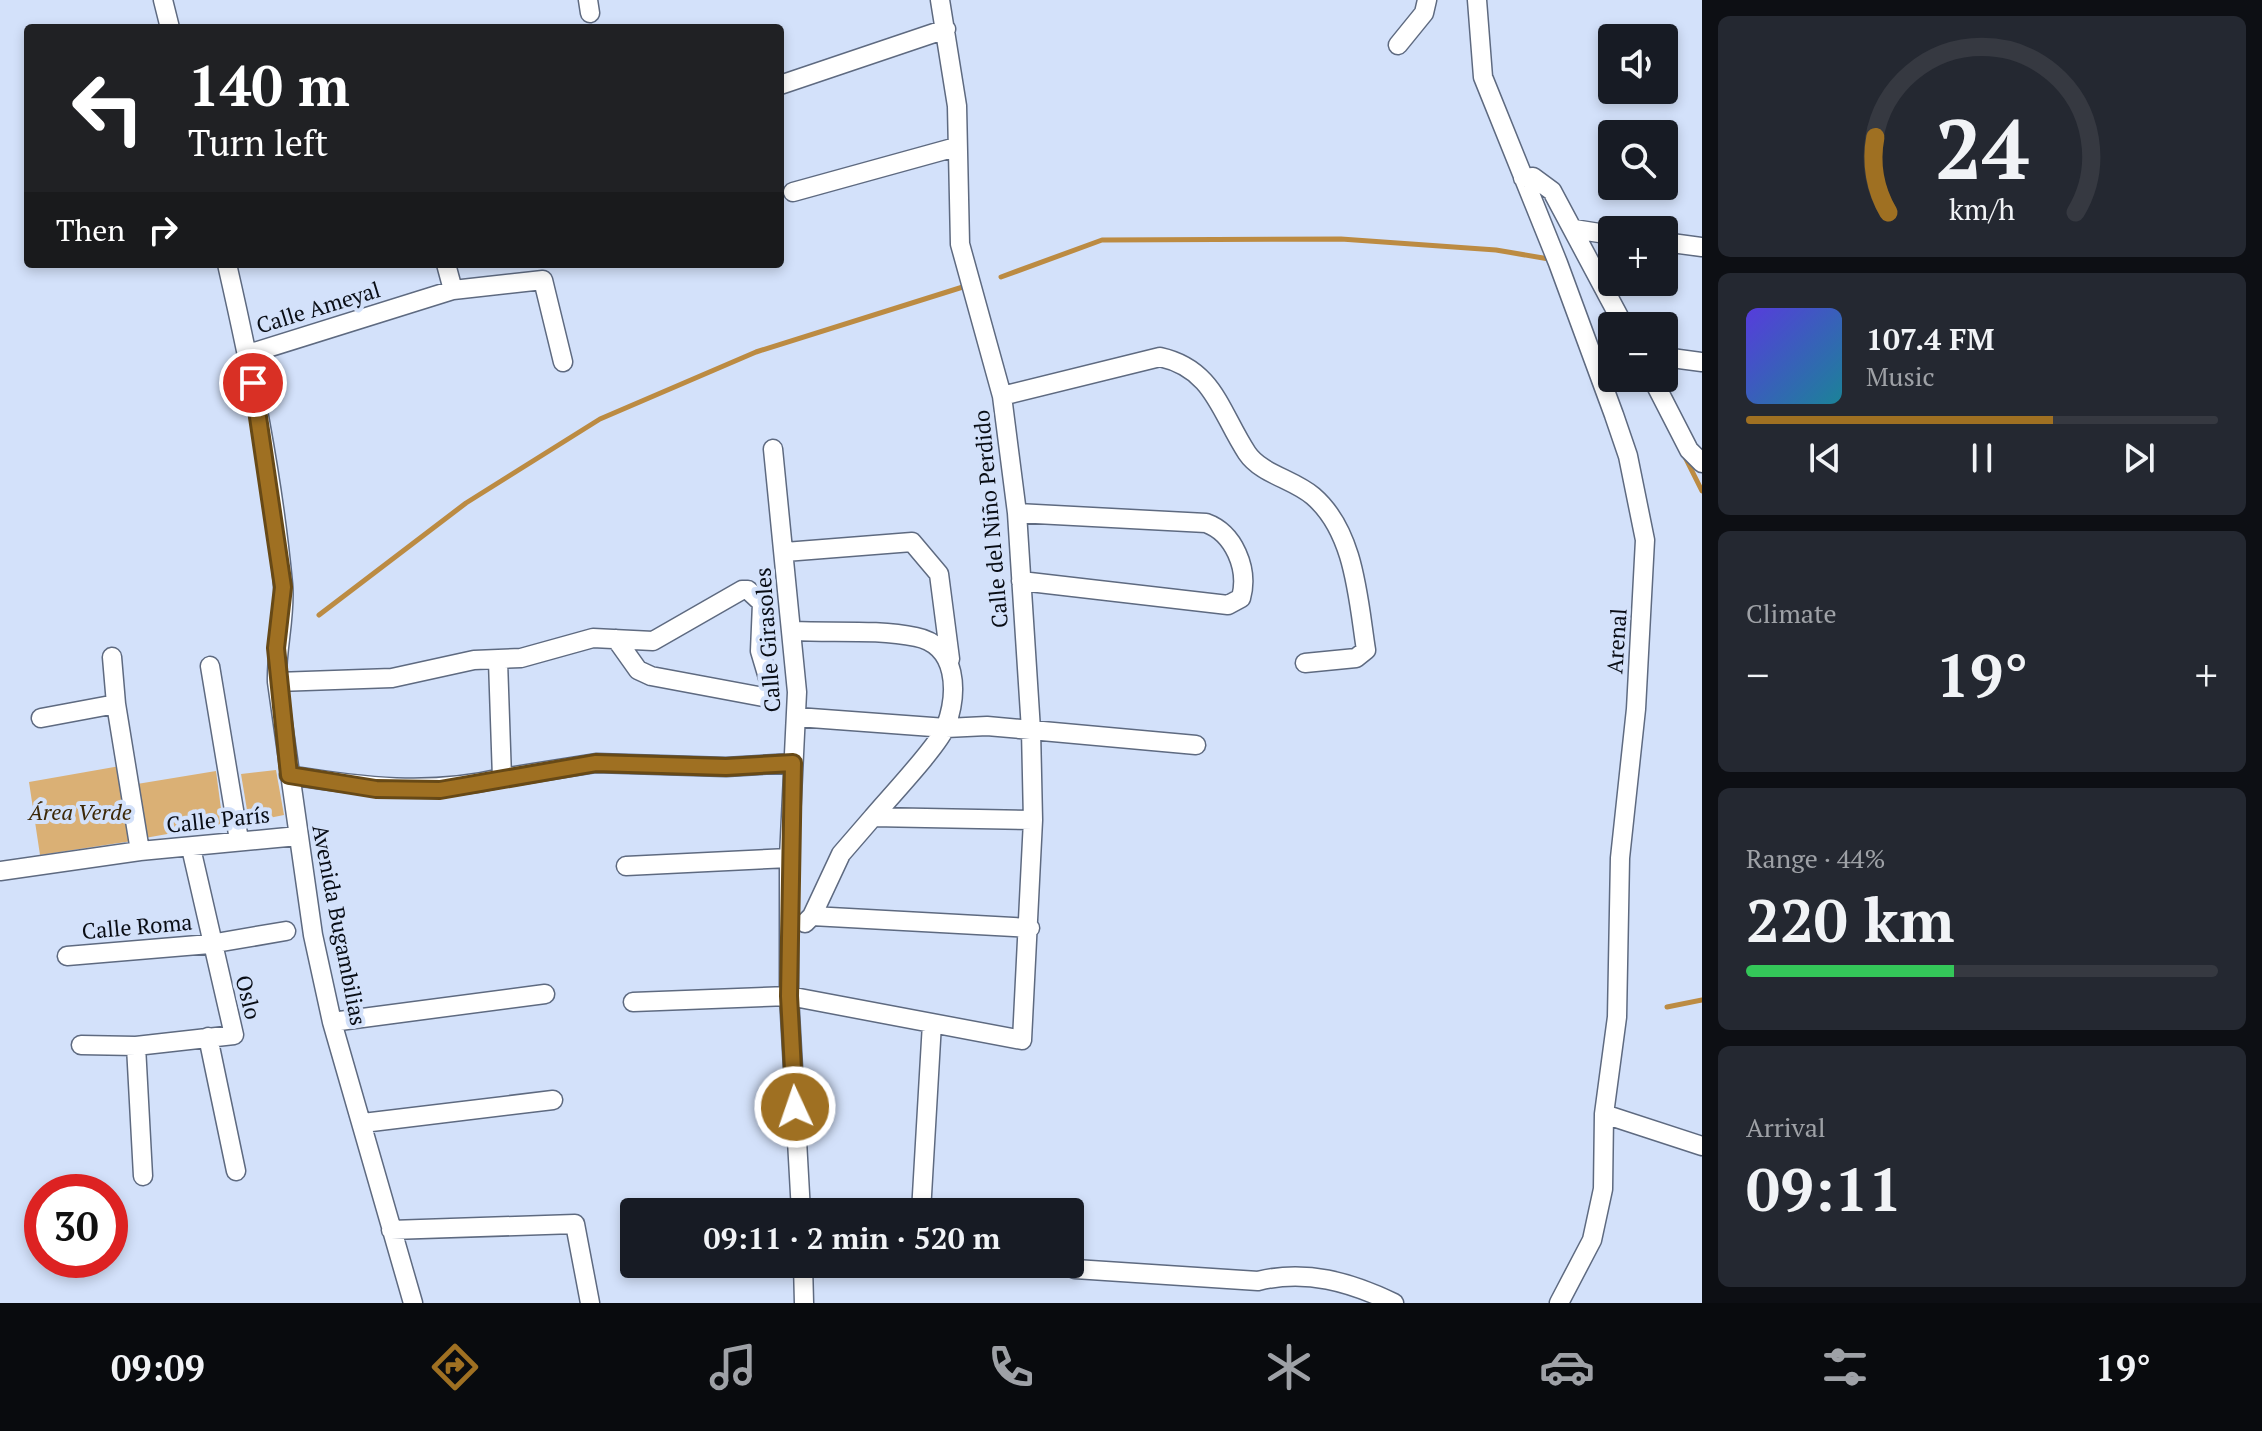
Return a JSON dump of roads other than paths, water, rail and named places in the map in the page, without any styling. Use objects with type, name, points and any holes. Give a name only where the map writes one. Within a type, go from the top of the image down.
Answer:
[{"type":"street","points":[[163,0],[169,24]]},
{"type":"street","name":"Calle del Niño Perdido","points":[[932,1023],[1022,1040],[1033,820],[1031,730],[1017,513],[1002,396],[960,244],[957,106],[940,0]]},
{"type":"street","points":[[1398,45],[1424,13],[1427,0]]},
{"type":"street","name":"Arenal","points":[[1477,0],[1483,77],[1558,263],[1619,428],[1645,540],[1636,709],[1620,858],[1617,1017],[1604,1114],[1603,1189],[1592,1240],[1559,1303]]},
{"type":"street","points":[[784,84],[946,29]]},
{"type":"street","points":[[793,192],[956,147]]},
{"type":"street","points":[[1523,178],[1533,177],[1552,191],[1617,312]]},
{"type":"street","points":[[1574,229],[1598,233]]},
{"type":"street","points":[[1678,244],[1702,247]]},
{"type":"street","name":"Avenida Bugambilias","points":[[228,268],[248,354],[283,587],[276,648],[277,682],[313,935],[332,1022],[413,1303]]},
{"type":"street","points":[[447,268],[453,290]]},
{"type":"street","name":"Calle Ameyal","points":[[248,354],[453,290],[543,280],[563,362]]},
{"type":"street","points":[[1002,396],[1160,357],[1183,362],[1197,373],[1213,392],[1257,465],[1314,497],[1338,530],[1352,563],[1366,650],[1356,658],[1305,663]]},
{"type":"street","points":[[1678,359],[1702,362]]},
{"type":"street","points":[[1659,392],[1689,450],[1702,463]]},
{"type":"street","name":"Calle Girasoles","points":[[773,449],[794,631],[797,717],[789,858],[792,936],[789,996],[800,1198]]},
{"type":"street","points":[[1017,513],[1117,520],[1184,519],[1221,528],[1234,546],[1244,586],[1241,598],[1228,605],[1021,581]]},
{"type":"street","points":[[785,552],[912,542],[939,574],[953,677],[946,728],[841,854],[812,916],[792,936]]},
{"type":"street","points":[[277,682],[392,678],[474,660],[498,661],[593,638],[616,639],[653,641],[748,590],[762,603],[760,651],[769,681],[768,692],[763,697],[651,676],[638,670],[616,639]]},
{"type":"street","points":[[794,631],[917,637],[938,646],[950,659]]},
{"type":"street","points":[[112,657],[116,704],[140,851]]},
{"type":"street","points":[[498,661],[502,778]]},
{"type":"street","points":[[210,666],[239,840]]},
{"type":"street","points":[[41,718],[116,704]]},
{"type":"street","points":[[797,717],[946,728],[987,726],[1196,745]]},
{"type":"street","points":[[289,775],[392,789],[440,790],[596,763],[726,767],[793,763]]},
{"type":"street","points":[[873,817],[1033,820]]},
{"type":"street","name":"Calle París","points":[[0,871],[140,851],[298,836]]},
{"type":"street","points":[[191,848],[210,944],[286,931]]},
{"type":"street","points":[[626,866],[789,858]]},
{"type":"street","points":[[812,916],[1030,928]]},
{"type":"street","name":"Calle Roma","points":[[67,956],[210,944]]},
{"type":"street","name":"Oslo","points":[[81,1045],[136,1046],[234,1035],[210,944]]},
{"type":"street","points":[[332,1022],[545,994]]},
{"type":"street","points":[[633,1002],[789,996],[932,1023],[922,1198]]},
{"type":"street","points":[[208,1037],[236,1171]]},
{"type":"street","points":[[136,1046],[143,1176]]},
{"type":"street","points":[[363,1123],[553,1100]]},
{"type":"street","points":[[1604,1114],[1702,1146]]},
{"type":"street","points":[[391,1230],[575,1224],[590,1303]]},
{"type":"street","points":[[1084,1270],[1258,1281],[1284,1274],[1321,1276],[1394,1303]]},
{"type":"street","points":[[803,1278],[804,1303]]},
{"type":"waterway","points":[[1001,277],[1102,240],[1341,239],[1496,250],[1549,259]]},
{"type":"waterway","points":[[319,615],[466,503],[600,419],[756,352],[966,286]]},
{"type":"waterway","points":[[1685,457],[1702,491]]},
{"type":"waterway","points":[[1667,1007],[1702,1000]]},
{"type":"park label","name":"Área Verde","points":[[80,811]]}]
